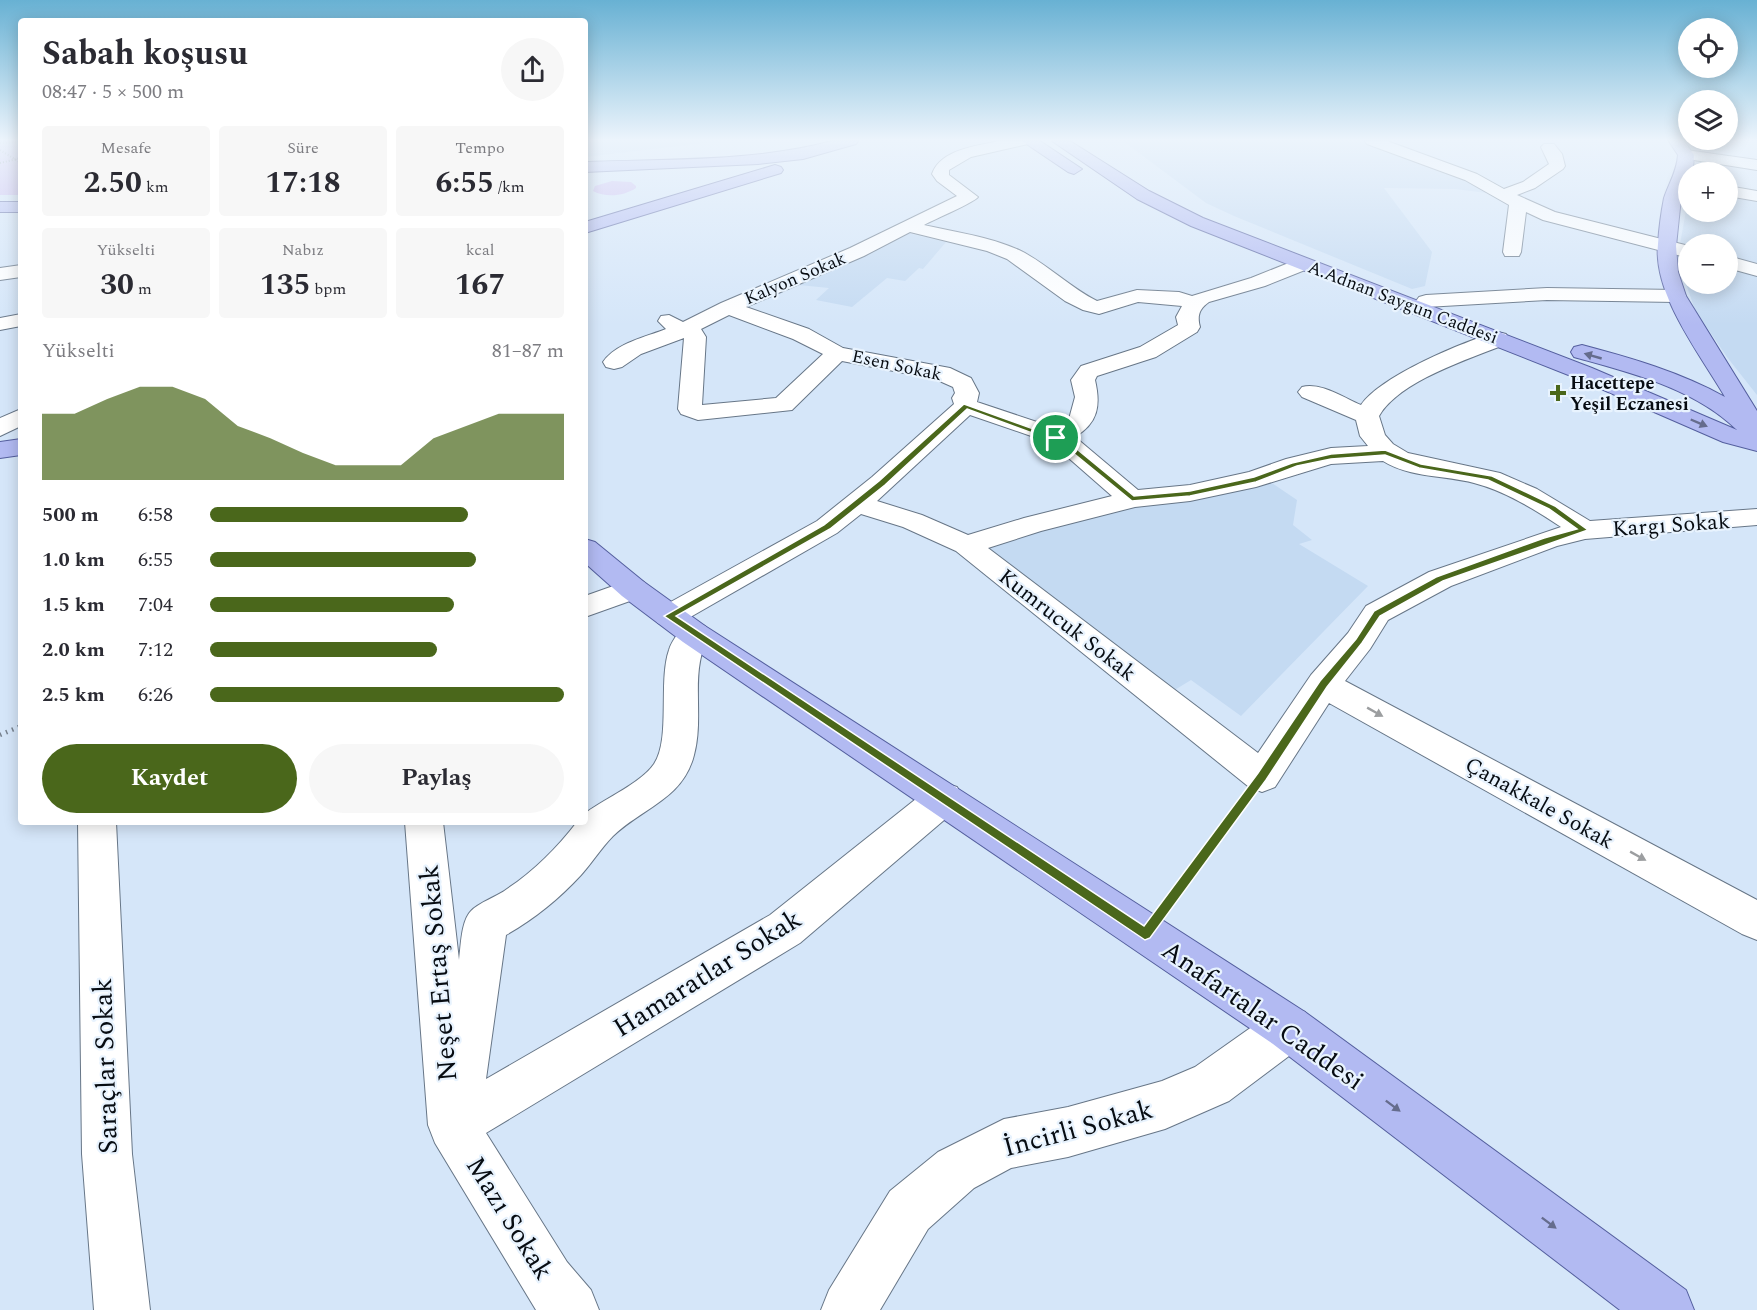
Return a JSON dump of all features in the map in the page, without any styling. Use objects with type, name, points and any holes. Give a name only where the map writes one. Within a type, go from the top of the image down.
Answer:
[{"type":"main road","points":[[588,227],[669,202]]},
{"type":"main road","points":[[1139,202],[1167,214],[1206,220]]},
{"type":"main road","name":"A.Adnan Saygun Caddesi","points":[[1161,202],[1426,302],[1520,334],[1662,377],[1730,411],[1757,435]]},
{"type":"main road","name":"A.Adnan Saygun Caddesi","points":[[1172,202],[1303,264],[1584,373],[1732,437],[1757,442]]},
{"type":"main road","points":[[1187,202],[1206,220]]},
{"type":"main road","points":[[1672,202],[1667,246],[1668,272],[1676,296],[1710,356],[1757,430]]},
{"type":"main road","points":[[1584,373],[1626,379],[1662,377],[1684,374],[1708,361],[1710,356]]},
{"type":"main road","points":[[0,450],[18,447]]},
{"type":"main road","points":[[0,468],[18,465]]},
{"type":"main road","name":"Anafartalar Caddesi","points":[[588,551],[633,589],[682,625],[1288,1028],[1666,1310]]},
{"type":"street","name":"Kalyon Sokak","points":[[614,362],[674,325],[728,307],[857,252],[955,202]]},
{"type":"street","points":[[1510,202],[1512,252]]},
{"type":"street","points":[[1518,202],[1575,224],[1678,249]]},
{"type":"street","points":[[908,226],[994,247],[1014,255],[1071,297],[1090,306],[1099,308],[1137,296],[1179,298],[1194,303]]},
{"type":"street","points":[[1056,438],[1080,423],[1087,397],[1083,380],[1089,371],[1149,352],[1190,327],[1187,317],[1194,303],[1202,298],[1258,282],[1303,264]]},
{"type":"street","points":[[1738,265],[1757,270]]},
{"type":"street","points":[[0,274],[18,271]]},
{"type":"street","points":[[1426,302],[1547,294],[1676,296]]},
{"type":"street","name":"Esen Sokak","points":[[728,307],[801,334],[837,353],[886,361],[953,377],[963,383],[966,388],[967,393],[964,398],[966,406]]},
{"type":"street","points":[[0,324],[18,321]]},
{"type":"street","points":[[674,325],[694,334],[695,337],[690,410],[698,413],[783,405],[837,353]]},
{"type":"street","points":[[966,545],[1034,524],[1093,511],[1132,499],[1190,493],[1256,479],[1295,465],[1331,456],[1385,453],[1371,430],[1367,416],[1371,405],[1391,389],[1418,374],[1497,339]]},
{"type":"street","points":[[1310,392],[1367,416]]},
{"type":"street","points":[[453,1125],[472,1023],[486,924],[512,910],[534,893],[576,853],[594,829],[662,780],[672,769],[680,732],[681,673],[684,652],[682,625],[827,527],[966,406],[1065,442],[1132,499]]},
{"type":"street","points":[[0,428],[18,418]]},
{"type":"street","name":"Kargı Sokak","points":[[1385,453],[1419,466],[1490,478],[1552,507],[1584,530],[1757,517]]},
{"type":"street","name":"Kumrucuk Sokak","points":[[856,504],[885,511],[939,531],[966,545],[1262,777]]},
{"type":"street","points":[[1262,777],[1323,684],[1359,641],[1377,613],[1440,579],[1547,540],[1584,530]]},
{"type":"street","points":[[588,606],[633,589]]},
{"type":"street","name":"Çanakkale Sokak","points":[[1323,684],[1757,921]]},
{"type":"street","name":"Hamaratlar Sokak","points":[[453,1125],[785,928],[944,798]]},
{"type":"street","name":"Saraçlar Sokak","points":[[97,825],[107,1154],[122,1310]]},
{"type":"street","name":"Neşet Ertaş Sokak","points":[[424,825],[453,1125]]},
{"type":"street","name":"İncirli Sokak","points":[[849,1310],[909,1210],[956,1170],[1004,1144],[1068,1132],[1165,1105],[1212,1084],[1288,1028]]},
{"type":"street","name":"Mazı Sokak","points":[[453,1125],[548,1281],[571,1310]]},
{"type":"path","points":[[0,735],[18,727]]},
{"type":"path","points":[[1145,934],[1262,777]]},
{"type":"shaded area","points":[[1395,202],[1432,252],[1425,286],[1412,289],[1206,203]]},
{"type":"shaded area","points":[[1738,202],[1757,202],[1757,395],[1727,357],[1695,310],[1690,294],[1738,294],[1738,234],[1682,234],[1684,222],[1738,222]]},
{"type":"shaded area","points":[[903,232],[946,242],[923,269],[919,268],[905,281],[887,278],[852,307],[816,300],[829,288],[799,285],[869,252]]},
{"type":"shaded area","points":[[1269,481],[1297,500],[1293,525],[1312,540],[1299,544],[1368,586],[1241,716],[1191,680],[1173,691],[984,546],[1041,526]]},
{"type":"place","name":"Hacettepe Yeşil Eczanesi","points":[[1558,393]]},
{"type":"route","points":[[966,406],[1056,438],[1065,442],[1132,499],[1190,493],[1256,479],[1295,465],[1331,456],[1385,453],[1419,466],[1460,471],[1490,478],[1552,507],[1584,530],[1547,540],[1440,579],[1377,613],[1359,641],[1323,684],[1262,777],[1145,934],[669,616],[827,527],[882,483],[966,406]]}]
